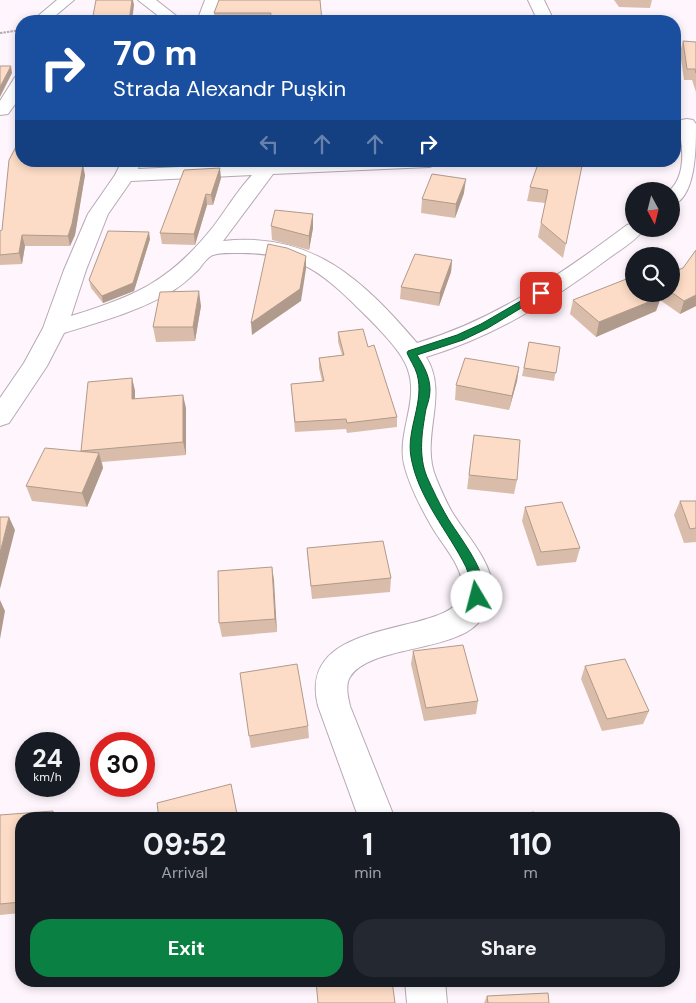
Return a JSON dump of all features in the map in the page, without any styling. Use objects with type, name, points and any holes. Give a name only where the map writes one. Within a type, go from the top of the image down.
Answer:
[{"type":"street","points":[[47,15],[66,0]]},
{"type":"street","points":[[146,0],[167,15]]},
{"type":"street","points":[[207,15],[213,0]]},
{"type":"street","points":[[537,2],[543,15]]},
{"type":"street","points":[[2,110],[15,93]]},
{"type":"street","points":[[680,191],[686,185],[690,173],[689,132]]},
{"type":"street","points":[[0,417],[35,366],[55,328],[75,270],[98,214],[129,168],[164,167]]},
{"type":"street","points":[[55,328],[94,316],[164,287],[184,271],[204,250],[240,206],[247,193],[268,167]]},
{"type":"street","points":[[240,206],[239,218],[243,228],[247,236],[258,245]]},
{"type":"street","points":[[412,353],[460,337],[484,326],[579,270],[625,236]]},
{"type":"street","points":[[204,250],[233,245],[258,245],[286,249],[328,269],[362,299],[412,353],[422,372],[425,390],[416,435],[416,456],[421,475],[442,518],[472,567],[477,583],[477,597],[469,614],[449,624],[408,638],[364,648],[344,660],[334,673],[331,692],[339,720],[374,812]]},
{"type":"street","points":[[426,987],[428,1003]]},
{"type":"path","points":[[0,33],[15,31]]},
{"type":"building","points":[[96,0],[132,0],[130,15],[93,15]]},
{"type":"building","points":[[219,0],[320,0],[321,15],[271,15],[271,13],[214,13]]},
{"type":"building","points":[[683,41],[696,42],[696,73],[695,69],[687,69]]},
{"type":"building","points":[[0,66],[11,66],[0,87]]},
{"type":"building","points":[[15,148],[15,167],[83,167],[68,236],[22,235],[19,253],[0,255],[0,231],[2,230],[9,160]]},
{"type":"building","points":[[537,167],[582,167],[566,244],[541,223],[548,190],[530,187]]},
{"type":"building","points":[[220,168],[211,195],[206,194],[194,234],[160,233],[184,170]]},
{"type":"building","points":[[432,174],[466,179],[456,204],[422,199]]},
{"type":"building","points":[[275,210],[313,214],[309,236],[271,226]]},
{"type":"building","points":[[108,231],[149,232],[133,283],[102,296],[89,280]]},
{"type":"building","points":[[268,244],[287,248],[306,256],[300,289],[251,323]]},
{"type":"building","points":[[696,250],[696,295],[684,301],[680,298],[680,269],[683,268]]},
{"type":"building","points":[[415,254],[452,260],[440,293],[401,287]]},
{"type":"building","points":[[625,280],[625,302],[649,302],[599,322],[573,300]]},
{"type":"building","points":[[199,291],[193,327],[153,327],[160,292]]},
{"type":"building","points":[[363,329],[368,347],[374,345],[397,417],[347,423],[346,419],[295,422],[291,384],[324,381],[319,358],[344,355],[338,332]]},
{"type":"building","points":[[529,342],[560,347],[556,373],[524,368]]},
{"type":"building","points":[[465,358],[519,367],[512,396],[456,385]]},
{"type":"building","points":[[132,378],[132,399],[183,395],[183,442],[81,451],[88,382]]},
{"type":"building","points":[[474,435],[520,440],[517,480],[469,475]]},
{"type":"building","points":[[45,448],[99,453],[82,493],[26,486]]},
{"type":"building","points":[[680,501],[696,501],[696,528],[690,529]]},
{"type":"building","points":[[562,502],[580,548],[541,552],[525,507]]},
{"type":"building","points":[[0,517],[9,517],[0,553]]},
{"type":"building","points":[[383,541],[391,578],[311,586],[307,548]]},
{"type":"building","points":[[272,567],[275,619],[219,623],[218,571]]},
{"type":"building","points":[[463,645],[478,701],[426,708],[413,651]]},
{"type":"building","points":[[625,659],[649,711],[607,719],[585,666]]},
{"type":"building","points":[[297,664],[308,726],[249,736],[240,673]]},
{"type":"building","points":[[231,784],[237,812],[158,812],[157,803]]},
{"type":"building","points":[[15,814],[15,903],[0,904],[0,815]]},
{"type":"building","points":[[317,987],[393,987],[395,1003],[318,1003]]},
{"type":"building","points":[[548,993],[549,1003],[488,1003],[487,996]]},
{"type":"route","points":[[477,597],[477,583],[472,567],[442,518],[421,475],[416,456],[416,435],[425,390],[422,372],[412,353],[460,337],[484,326],[541,293]]}]
